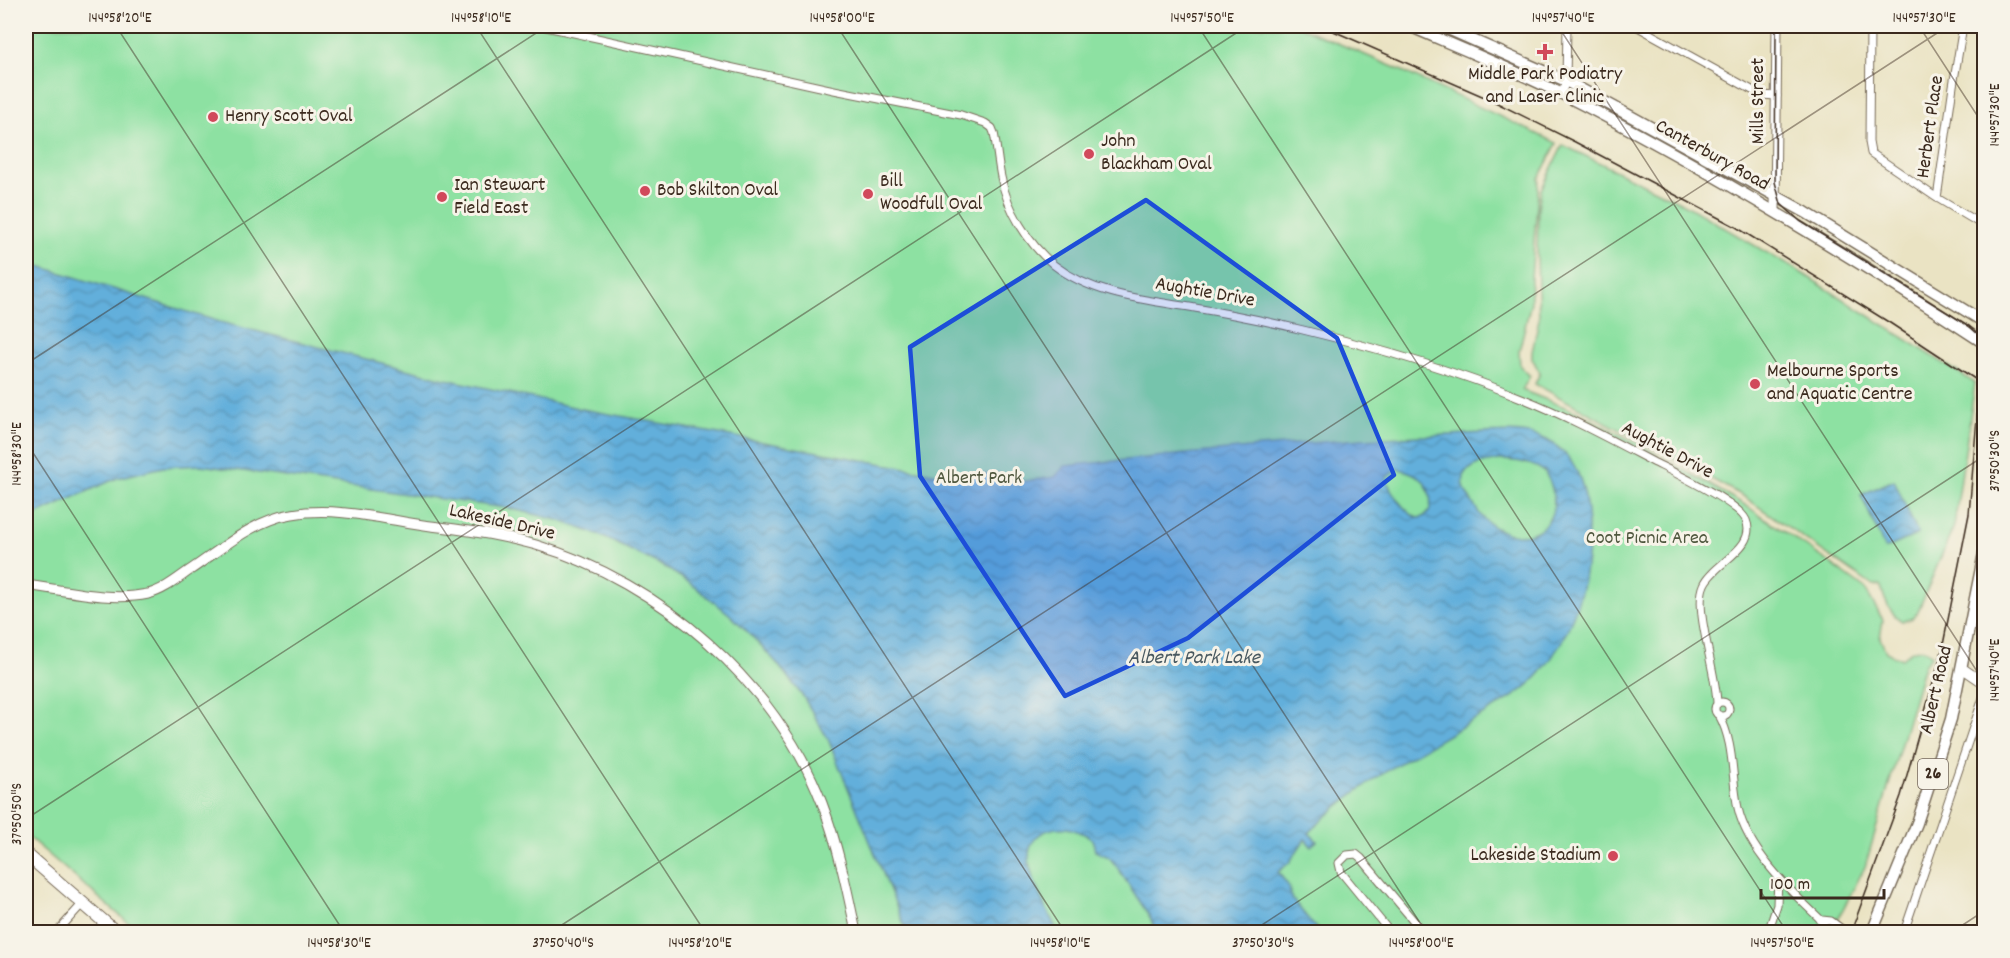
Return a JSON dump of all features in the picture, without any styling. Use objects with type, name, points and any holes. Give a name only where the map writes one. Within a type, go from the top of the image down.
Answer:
[{"type":"highway","points":[[26,854],[116,933]]},
{"type":"main road","name":"Canterbury Road","points":[[1409,26],[1561,94],[1775,212],[1984,343]]},
{"type":"main road","name":"Canterbury Road","points":[[1441,26],[1566,81],[1776,197],[1984,322]]},
{"type":"main road","name":"Albert Road","points":[[1872,933],[1917,823],[1951,719],[1984,553]]},
{"type":"street","name":"Aughtie Drive","points":[[542,26],[834,90],[951,113],[983,122],[992,128],[994,133],[1003,185],[1020,224],[1049,261],[1075,279],[1123,295],[1242,316],[1304,330],[1470,379],[1566,418],[1705,489],[1739,510],[1747,521],[1748,531],[1740,547],[1711,574],[1704,584],[1701,596],[1701,613],[1716,684],[1717,704]]},
{"type":"street","points":[[1561,94],[1566,81],[1567,26]]},
{"type":"street","points":[[1636,26],[1761,95],[1777,96]]},
{"type":"street","name":"Mills Street","points":[[1775,212],[1777,26]]},
{"type":"street","points":[[1870,26],[1871,153],[1937,198],[1984,226]]},
{"type":"street","name":"Herbert Place","points":[[1937,198],[1963,26]]},
{"type":"street","name":"Lakeside Drive","points":[[26,585],[106,596],[149,594],[169,584],[255,527],[280,517],[327,511],[490,534],[538,545],[571,558],[636,590],[675,616],[720,653],[758,695],[801,759],[822,803],[843,873],[856,933]]},
{"type":"street","points":[[1962,668],[1984,683]]},
{"type":"street","name":"Aughtie Drive","points":[[1716,684],[1728,708]]},
{"type":"street","points":[[1904,933],[1984,695]]},
{"type":"street","points":[[1727,730],[1715,709],[1721,702],[1728,708]]},
{"type":"street","points":[[1719,715],[1725,715],[1728,708]]},
{"type":"street","points":[[1728,708],[1727,730],[1734,766],[1736,798],[1743,823],[1753,842],[1778,877],[1802,904],[1822,921],[1831,921],[1846,933]]},
{"type":"street","points":[[1390,933],[1341,872],[1339,863],[1347,855],[1356,854],[1361,858],[1423,933]]},
{"type":"street","points":[[1768,933],[1777,905],[1778,877]]},
{"type":"street","points":[[57,933],[82,903]]},
{"type":"street","points":[[1822,921],[1823,929],[1828,933]]},
{"type":"highlighted area","points":[[1146,200],[1337,338],[1394,475],[1188,638],[1065,696],[920,476],[910,347]]},
{"type":"green space","name":"Albert Park","points":[[26,26],[1298,26],[1398,69],[1557,143],[1539,178],[1531,302],[1519,351],[1520,366],[1530,376],[1522,390],[1577,412],[1635,442],[1745,505],[1865,589],[1883,620],[1880,638],[1886,652],[1902,659],[1916,649],[1924,650],[1932,655],[1924,665],[1865,867],[1831,932],[139,932],[26,835]]},
{"type":"green space","name":"Melbourne Sports and Aquatic Centre","points":[[1563,145],[1684,204],[1805,275],[1975,383],[1954,526],[1918,611],[1911,619],[1902,621],[1897,618],[1890,610],[1881,586],[1873,586],[1743,496],[1535,384],[1540,373],[1532,358],[1539,319],[1538,209],[1541,190]]},
{"type":"water","name":"Albert Park Lake","points":[[26,262],[220,322],[441,378],[582,409],[939,474],[959,476],[998,473],[1001,479],[1025,481],[1055,477],[1065,466],[1305,443],[1500,432],[1537,436],[1559,448],[1575,468],[1581,480],[1587,506],[1588,552],[1582,589],[1570,625],[1562,642],[1534,680],[1508,700],[1406,759],[1345,800],[1309,833],[1317,841],[1311,846],[1305,839],[1289,863],[1278,872],[1288,885],[1292,899],[1319,932],[1156,932],[1150,917],[1117,867],[1109,857],[1095,851],[1091,838],[1071,829],[1055,828],[1035,839],[1029,855],[1035,884],[1058,932],[907,932],[828,739],[804,698],[776,662],[728,613],[690,583],[663,566],[599,535],[558,520],[513,509],[201,465],[163,467],[117,478],[26,519]],"holes":[[[1499,460],[1535,466],[1545,472],[1552,490],[1554,506],[1550,518],[1541,528],[1530,534],[1516,535],[1501,531],[1484,519],[1466,491],[1465,472],[1478,464]],[[1398,469],[1416,475],[1427,487],[1431,504],[1427,514],[1423,517],[1417,518],[1407,511],[1391,489],[1386,477]]]},
{"type":"water","points":[[1894,480],[1918,534],[1885,549],[1861,495]]},
{"type":"tram line","points":[[1322,26],[1489,99],[1736,227],[1984,385]]},
{"type":"tram line","points":[[1776,26],[1775,182],[1781,204],[1800,221],[1969,326],[1980,336],[1984,345]]},
{"type":"tram line","points":[[1851,932],[1901,796],[1941,655],[1969,514],[1978,406],[1984,365]]},
{"type":"place","name":"Middle Park Podiatry and Laser Clinic","points":[[1545,52]]},
{"type":"place","name":"Henry Scott Oval","points":[[213,117]]},
{"type":"place","name":"John Blackham Oval","points":[[1089,154]]},
{"type":"place","name":"Bob Skilton Oval","points":[[645,191]]},
{"type":"place","name":"Bill Woodfull Oval","points":[[868,194]]},
{"type":"place","name":"Ian Stewart Field East","points":[[442,197]]},
{"type":"place","name":"Melbourne Sports and Aquatic Centre","points":[[1755,384]]},
{"type":"place","name":"Lakeside Stadium","points":[[1613,856]]},
{"type":"park label","name":"Coot Picnic Area","points":[[1647,539]]}]
